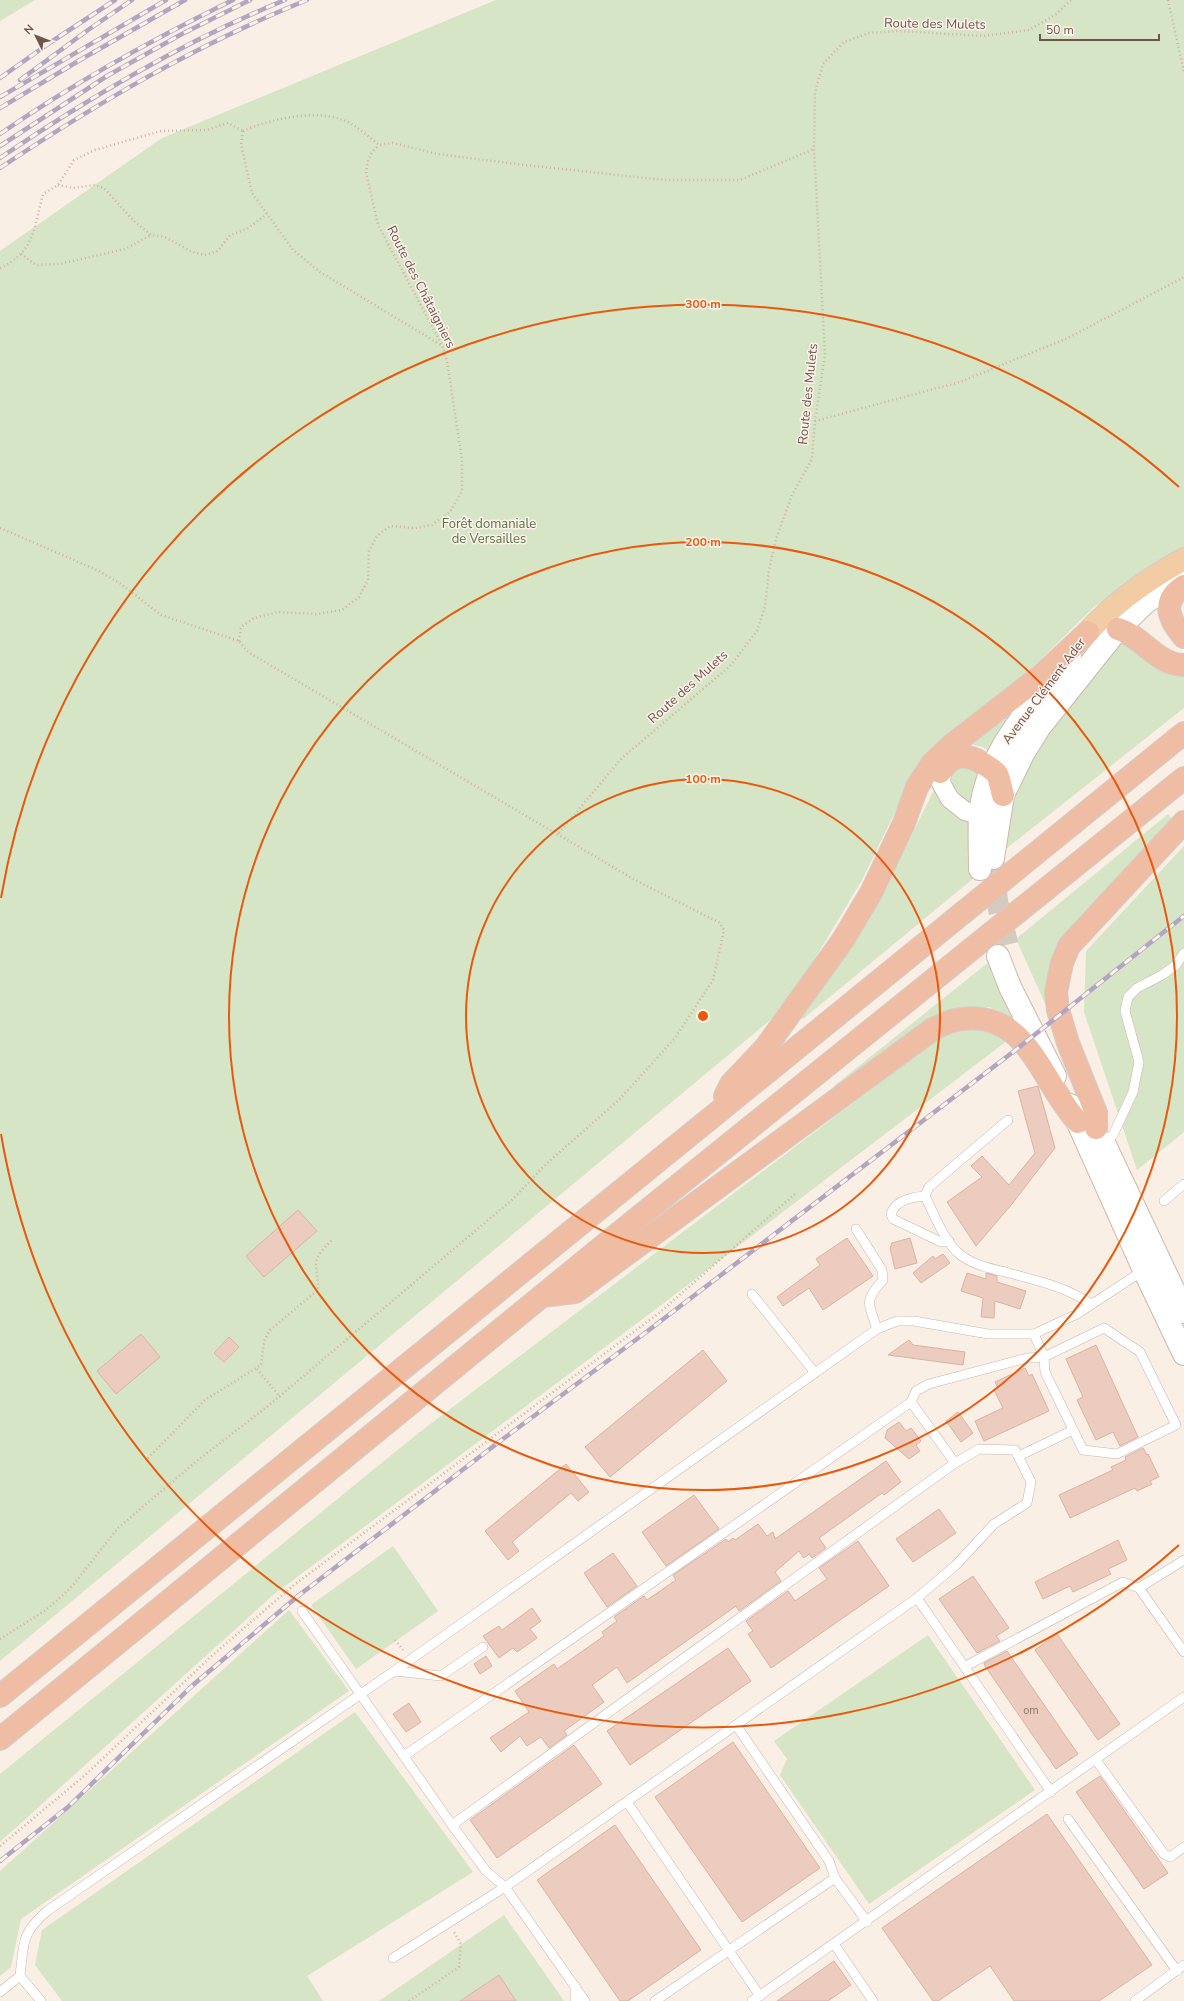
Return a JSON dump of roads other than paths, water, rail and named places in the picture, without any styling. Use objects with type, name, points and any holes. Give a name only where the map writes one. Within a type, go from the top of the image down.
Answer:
[{"type":"highway","points":[[1184,586],[1176,591],[1170,600],[1170,614],[1175,627],[1184,636]]},
{"type":"highway","points":[[1118,629],[1128,632],[1159,657],[1177,665],[1184,665]]},
{"type":"highway","points":[[716,1113],[731,1084],[766,1046],[843,940],[871,893],[904,823],[917,786],[932,764],[952,744],[1042,675],[1088,632]]},
{"type":"highway","points":[[0,1696],[1184,733]]},
{"type":"highway","points":[[904,823],[942,769],[952,759],[965,755],[976,759],[991,768],[997,775],[1003,795]]},
{"type":"highway","points":[[0,1739],[542,1296],[1184,778]]},
{"type":"highway","points":[[542,1296],[575,1292],[933,1029],[954,1020],[977,1017],[997,1022],[1009,1029],[1031,1052],[1066,1110],[1093,1131],[1096,1113],[1063,1028],[1056,992],[1058,976],[1069,946],[1184,822]]},
{"type":"main road","name":"Avenue Clément Ader","points":[[1184,559],[1164,570],[1125,597],[1105,614],[1088,632],[1022,717],[1005,742],[991,768],[980,816],[986,863],[1003,795],[1023,754],[1039,728],[1118,629],[1146,602],[1184,578]]},
{"type":"main road","points":[[1088,632],[1110,627],[1118,629]]},
{"type":"main road","points":[[1003,952],[1010,987],[1093,1131],[1184,1312]]},
{"type":"main road","points":[[1093,1131],[1144,1270],[1184,1354]]},
{"type":"street","points":[[942,769],[941,783],[950,799],[965,811],[980,816]]},
{"type":"lane","points":[[1093,1131],[1113,1135],[1133,1092],[1139,1062],[1125,1011],[1128,997],[1137,988],[1162,975],[1176,965],[1184,953]]},
{"type":"lane","points":[[925,1196],[929,1187],[1008,1120]]},
{"type":"lane","points":[[1164,1201],[1184,1184]]},
{"type":"lane","points":[[925,1196],[916,1196],[897,1204],[891,1214],[893,1219],[941,1242],[949,1242]]},
{"type":"lane","points":[[925,1196],[949,1242],[958,1252],[977,1265],[1057,1287],[1077,1294],[1091,1304]]},
{"type":"lane","points":[[856,1229],[882,1270],[883,1280],[871,1294],[869,1302],[877,1329]]},
{"type":"lane","points":[[0,1992],[20,1976],[25,1937],[32,1924],[47,1911],[395,1671],[877,1329],[897,1321],[914,1322],[988,1334],[1034,1334],[1077,1314],[1135,1278],[1144,1270]]},
{"type":"lane","points":[[752,1294],[815,1373]]},
{"type":"lane","points":[[404,1756],[911,1402],[916,1391],[929,1384],[1027,1358],[1044,1358],[1104,1328],[1140,1352],[1176,1425],[1117,1454],[1083,1450],[1044,1372],[1044,1358],[1034,1334]]},
{"type":"lane","points":[[911,1402],[955,1463]]},
{"type":"lane","points":[[1019,1456],[1073,1430]]},
{"type":"lane","points":[[394,1958],[505,1887],[917,1598],[956,1565],[994,1524],[1027,1503],[1031,1482],[1019,1456],[1015,1450],[978,1449],[955,1463],[452,1825]]},
{"type":"lane","points":[[1139,1588],[1184,1560]]},
{"type":"lane","points":[[966,1666],[1123,1582],[1139,1588],[1184,1652]]},
{"type":"lane","points":[[917,1598],[966,1666],[1051,1792]]},
{"type":"lane","points":[[302,1611],[452,1825],[486,1871],[505,1887],[585,2001]]},
{"type":"lane","points":[[395,1671],[441,1676],[483,1647]]},
{"type":"lane","points":[[752,2001],[1181,1700],[1184,1710]]},
{"type":"lane","points":[[736,1725],[829,1861],[835,1878],[866,1922]]},
{"type":"lane","points":[[1096,1760],[1164,1854],[1170,1857],[1184,1847]]},
{"type":"lane","points":[[627,1802],[760,1996]]},
{"type":"lane","points":[[1068,1819],[1180,1968],[1134,2001]]},
{"type":"lane","points":[[655,2001],[835,1878]]},
{"type":"lane","points":[[834,1944],[873,2001]]},
{"type":"lane","points":[[20,1976],[40,2001]]},
{"type":"lane","points":[[575,1986],[575,2001]]},
{"type":"tunnel","points":[[993,858],[997,901],[1008,947]]},
{"type":"railway","points":[[0,78],[115,0]]},
{"type":"railway","points":[[20,80],[132,0]]},
{"type":"railway","points":[[0,97],[166,0]]},
{"type":"railway","points":[[0,108],[185,0]]},
{"type":"railway","points":[[0,134],[56,97],[114,62],[233,0]]},
{"type":"railway","points":[[0,146],[107,76],[180,35],[250,0]]},
{"type":"railway","points":[[0,158],[68,113],[174,52],[247,16],[285,0]]},
{"type":"railway","points":[[0,168],[74,120],[149,76],[226,36],[307,0]]},
{"type":"railway","points":[[0,1861],[68,1807],[193,1685],[298,1596],[1013,1052],[1184,916]]},
{"type":"park label","name":"Forêt domaniale de Versailles","points":[[489,532]]}]
